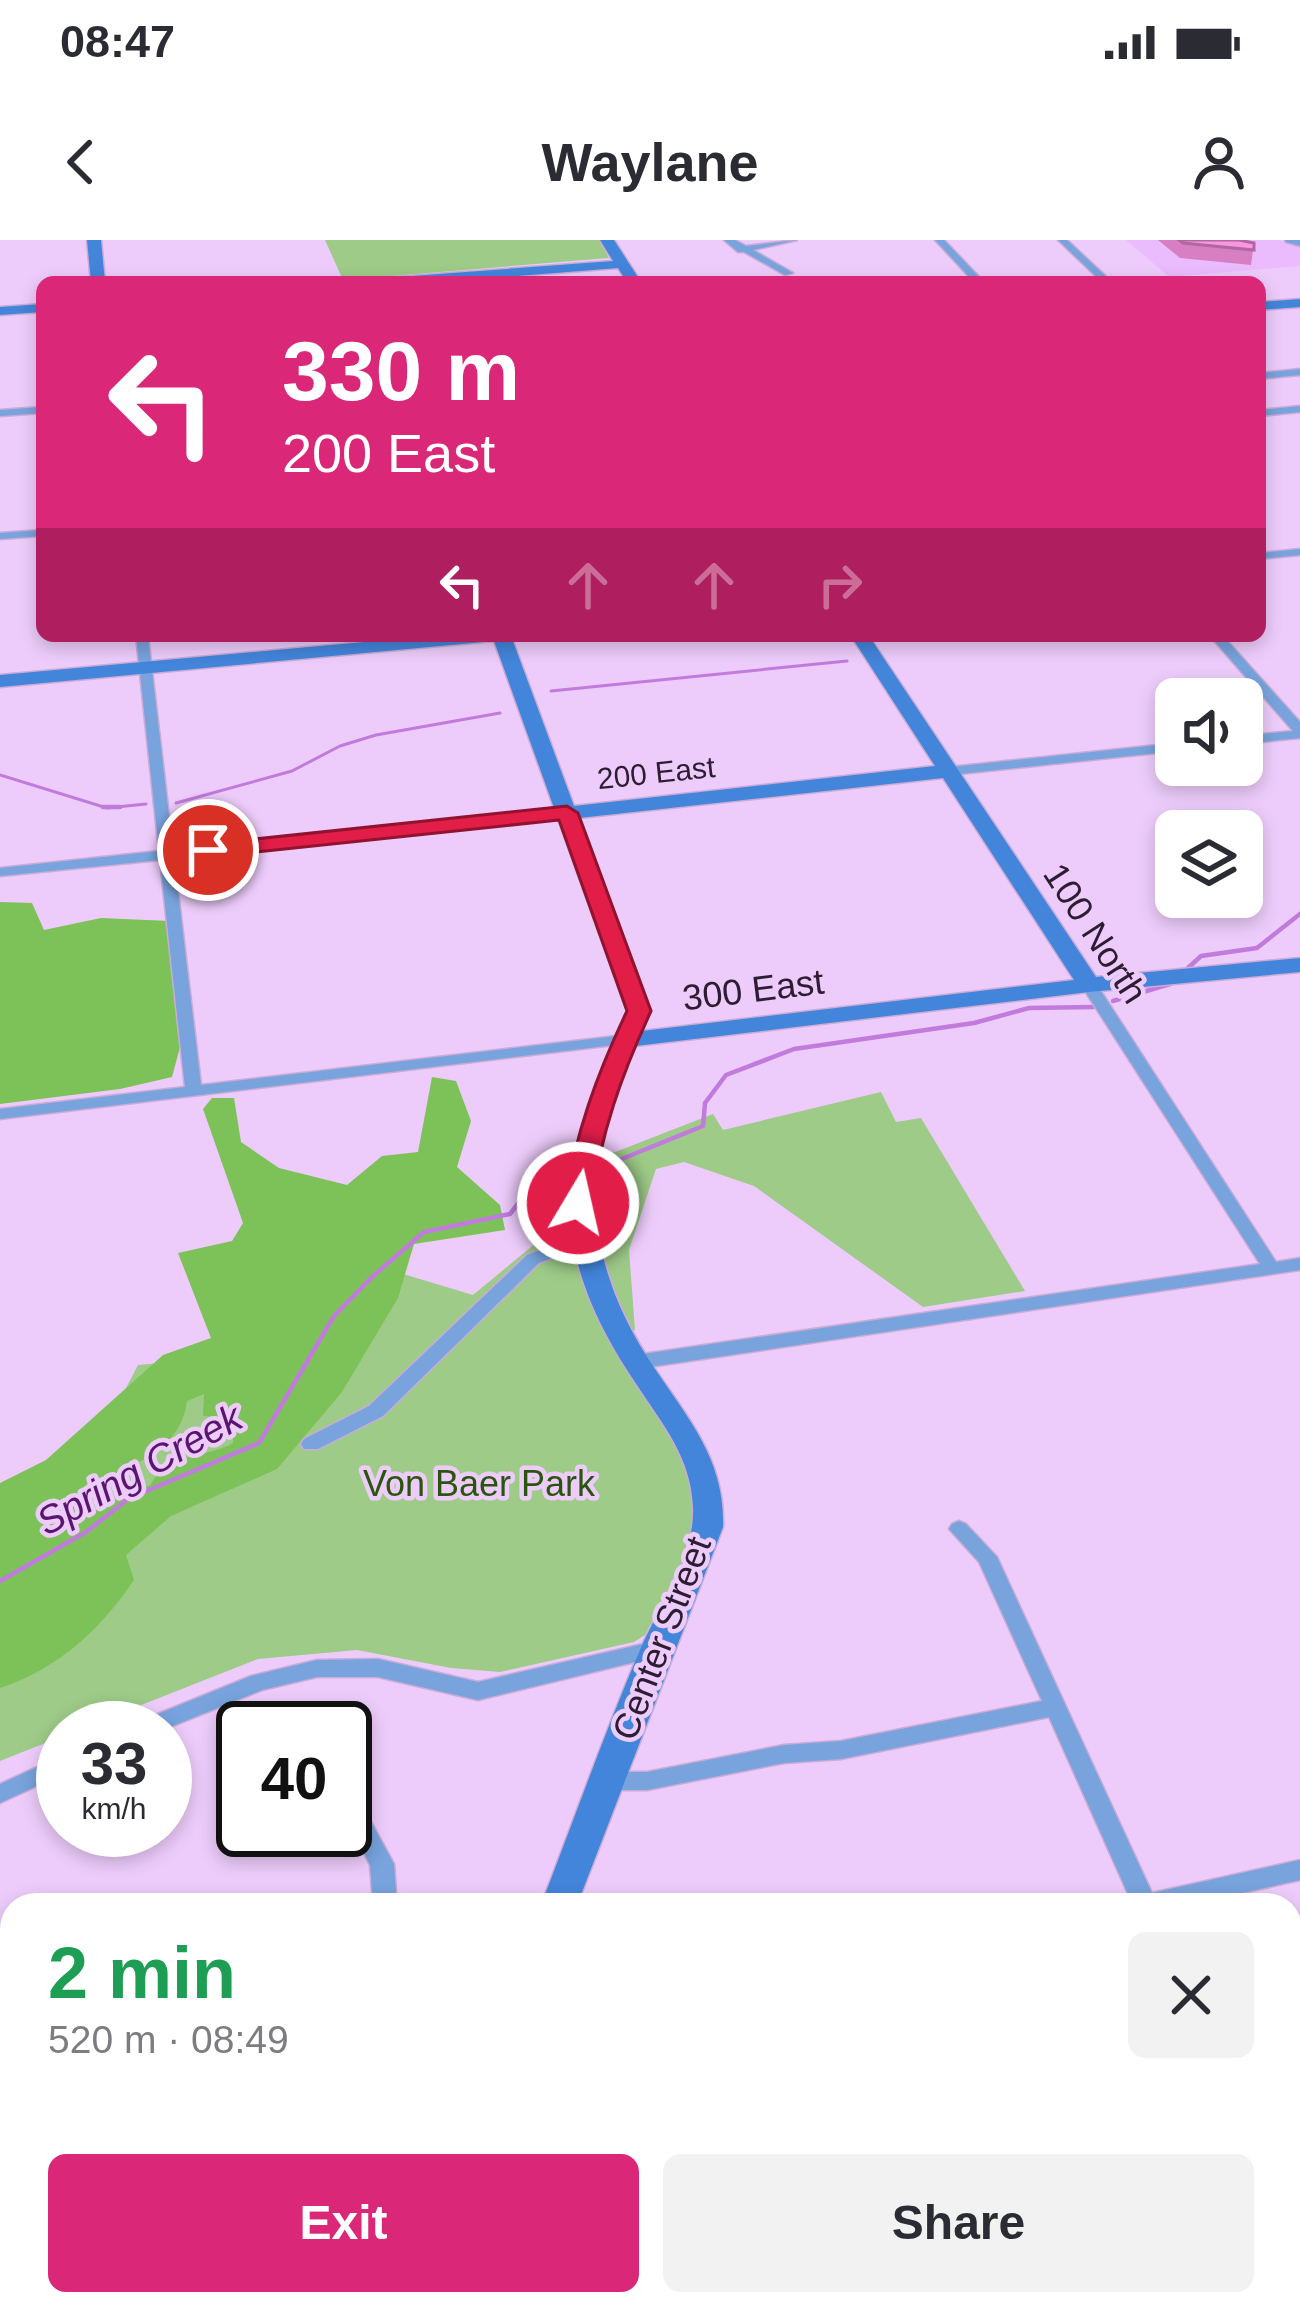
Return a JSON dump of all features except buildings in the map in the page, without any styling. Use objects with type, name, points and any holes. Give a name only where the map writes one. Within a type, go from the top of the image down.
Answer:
[{"type":"street","points":[[94,240],[97,276]]},
{"type":"street","points":[[607,240],[630,276]]},
{"type":"street","points":[[728,240],[788,274]]},
{"type":"street","points":[[741,250],[793,240]]},
{"type":"street","points":[[939,240],[973,276]]},
{"type":"street","points":[[1062,240],[1101,276]]},
{"type":"street","points":[[1289,240],[1300,243]]},
{"type":"street","points":[[464,276],[622,264]]},
{"type":"street","points":[[1266,305],[1300,302]]},
{"type":"street","points":[[0,311],[36,308]]},
{"type":"street","points":[[1266,375],[1300,372]]},
{"type":"street","points":[[1266,412],[1300,409]]},
{"type":"street","points":[[0,413],[36,410]]},
{"type":"street","points":[[0,536],[36,533]]},
{"type":"street","points":[[1266,555],[1300,552]]},
{"type":"street","points":[[143,642],[193,1090]]},
{"type":"street","points":[[0,681],[425,642]]},
{"type":"street","points":[[504,642],[639,1011],[661,1030],[676,1034]]},
{"type":"street","name":"100 North","points":[[864,642],[1272,1269]]},
{"type":"street","points":[[1221,642],[1300,732]]},
{"type":"street","points":[[1263,737],[1300,732]]},
{"type":"street","name":"200 East","points":[[0,872],[1155,749]]},
{"type":"street","name":"300 East","points":[[0,1114],[1090,985],[1300,965]]},
{"type":"street","name":"Center Street","points":[[563,1893],[706,1532],[706,1484],[692,1445],[599,1298],[581,1241],[578,1203],[584,1157],[605,1083],[639,1011]]},
{"type":"street","points":[[311,1444],[376,1411],[533,1259],[581,1241]]},
{"type":"street","points":[[636,1361],[1300,1264]]},
{"type":"street","points":[[959,1529],[987,1557],[1140,1893]]},
{"type":"street","points":[[192,1708],[270,1675],[312,1667],[384,1669],[452,1689],[478,1690],[656,1649]]},
{"type":"street","points":[[605,1780],[647,1781],[784,1754],[841,1750],[1055,1707]]},
{"type":"street","points":[[0,1794],[36,1777]]},
{"type":"street","points":[[372,1844],[382,1864],[384,1893]]},
{"type":"street","points":[[1195,1893],[1300,1870]]},
{"type":"shaded area","points":[[1126,240],[1280,240],[1300,246],[1300,266],[1168,276]]},
{"type":"green space","points":[[325,240],[599,240],[609,258],[391,276],[341,276]]},
{"type":"green space","points":[[0,902],[32,903],[44,930],[101,918],[170,921],[183,1036],[172,1077],[120,1089],[0,1104]]},
{"type":"green space","points":[[432,1077],[456,1081],[471,1121],[457,1167],[500,1205],[505,1230],[414,1244],[398,1298],[342,1392],[277,1469],[171,1516],[126,1555],[134,1580],[92,1631],[59,1659],[0,1688],[0,1483],[46,1460],[163,1355],[211,1338],[178,1253],[232,1241],[243,1223],[203,1109],[212,1098],[234,1098],[241,1142],[279,1168],[347,1185],[382,1156],[418,1152]],"holes":[[[204,1394],[203,1416],[233,1418],[233,1443],[176,1461],[150,1486],[121,1484],[125,1470],[174,1435],[187,1401]]]},
{"type":"green space","name":"Von Baer Park","points":[[881,1092],[896,1122],[921,1118],[1025,1291],[923,1307],[754,1186],[684,1162],[656,1169],[629,1250],[635,1330],[609,1342],[684,1462],[695,1515],[687,1555],[645,1635],[634,1642],[500,1672],[357,1650],[258,1659],[151,1701],[36,1701],[36,1747],[0,1761],[0,1492],[88,1461],[138,1365],[227,1357],[400,1273],[473,1295],[554,1228],[605,1156],[713,1114],[723,1130]]},
{"type":"waterway","points":[[551,691],[847,661]]},
{"type":"waterway","points":[[176,803],[292,771],[340,746],[376,735],[500,713]]},
{"type":"waterway","points":[[0,775],[104,807]]},
{"type":"waterway","points":[[117,807],[146,804]]},
{"type":"waterway","points":[[104,807],[117,807]]},
{"type":"waterway","points":[[104,807],[117,807]]},
{"type":"waterway","name":"Spring Creek","points":[[1188,968],[1201,956],[1257,948],[1300,914]]},
{"type":"waterway","name":"Spring Creek","points":[[1113,1001],[1170,984]]},
{"type":"waterway","name":"Spring Creek","points":[[597,1169],[703,1126],[705,1103],[726,1075],[794,1049],[974,1023],[1029,1008],[1093,1007]]},
{"type":"waterway","name":"Spring Creek","points":[[0,1581],[86,1532],[128,1499],[259,1443],[334,1316],[373,1276],[424,1232],[510,1214],[527,1192],[558,1178]]},
{"type":"route","points":[[208,850],[567,813],[639,1011],[605,1083],[584,1157],[578,1203]]}]
